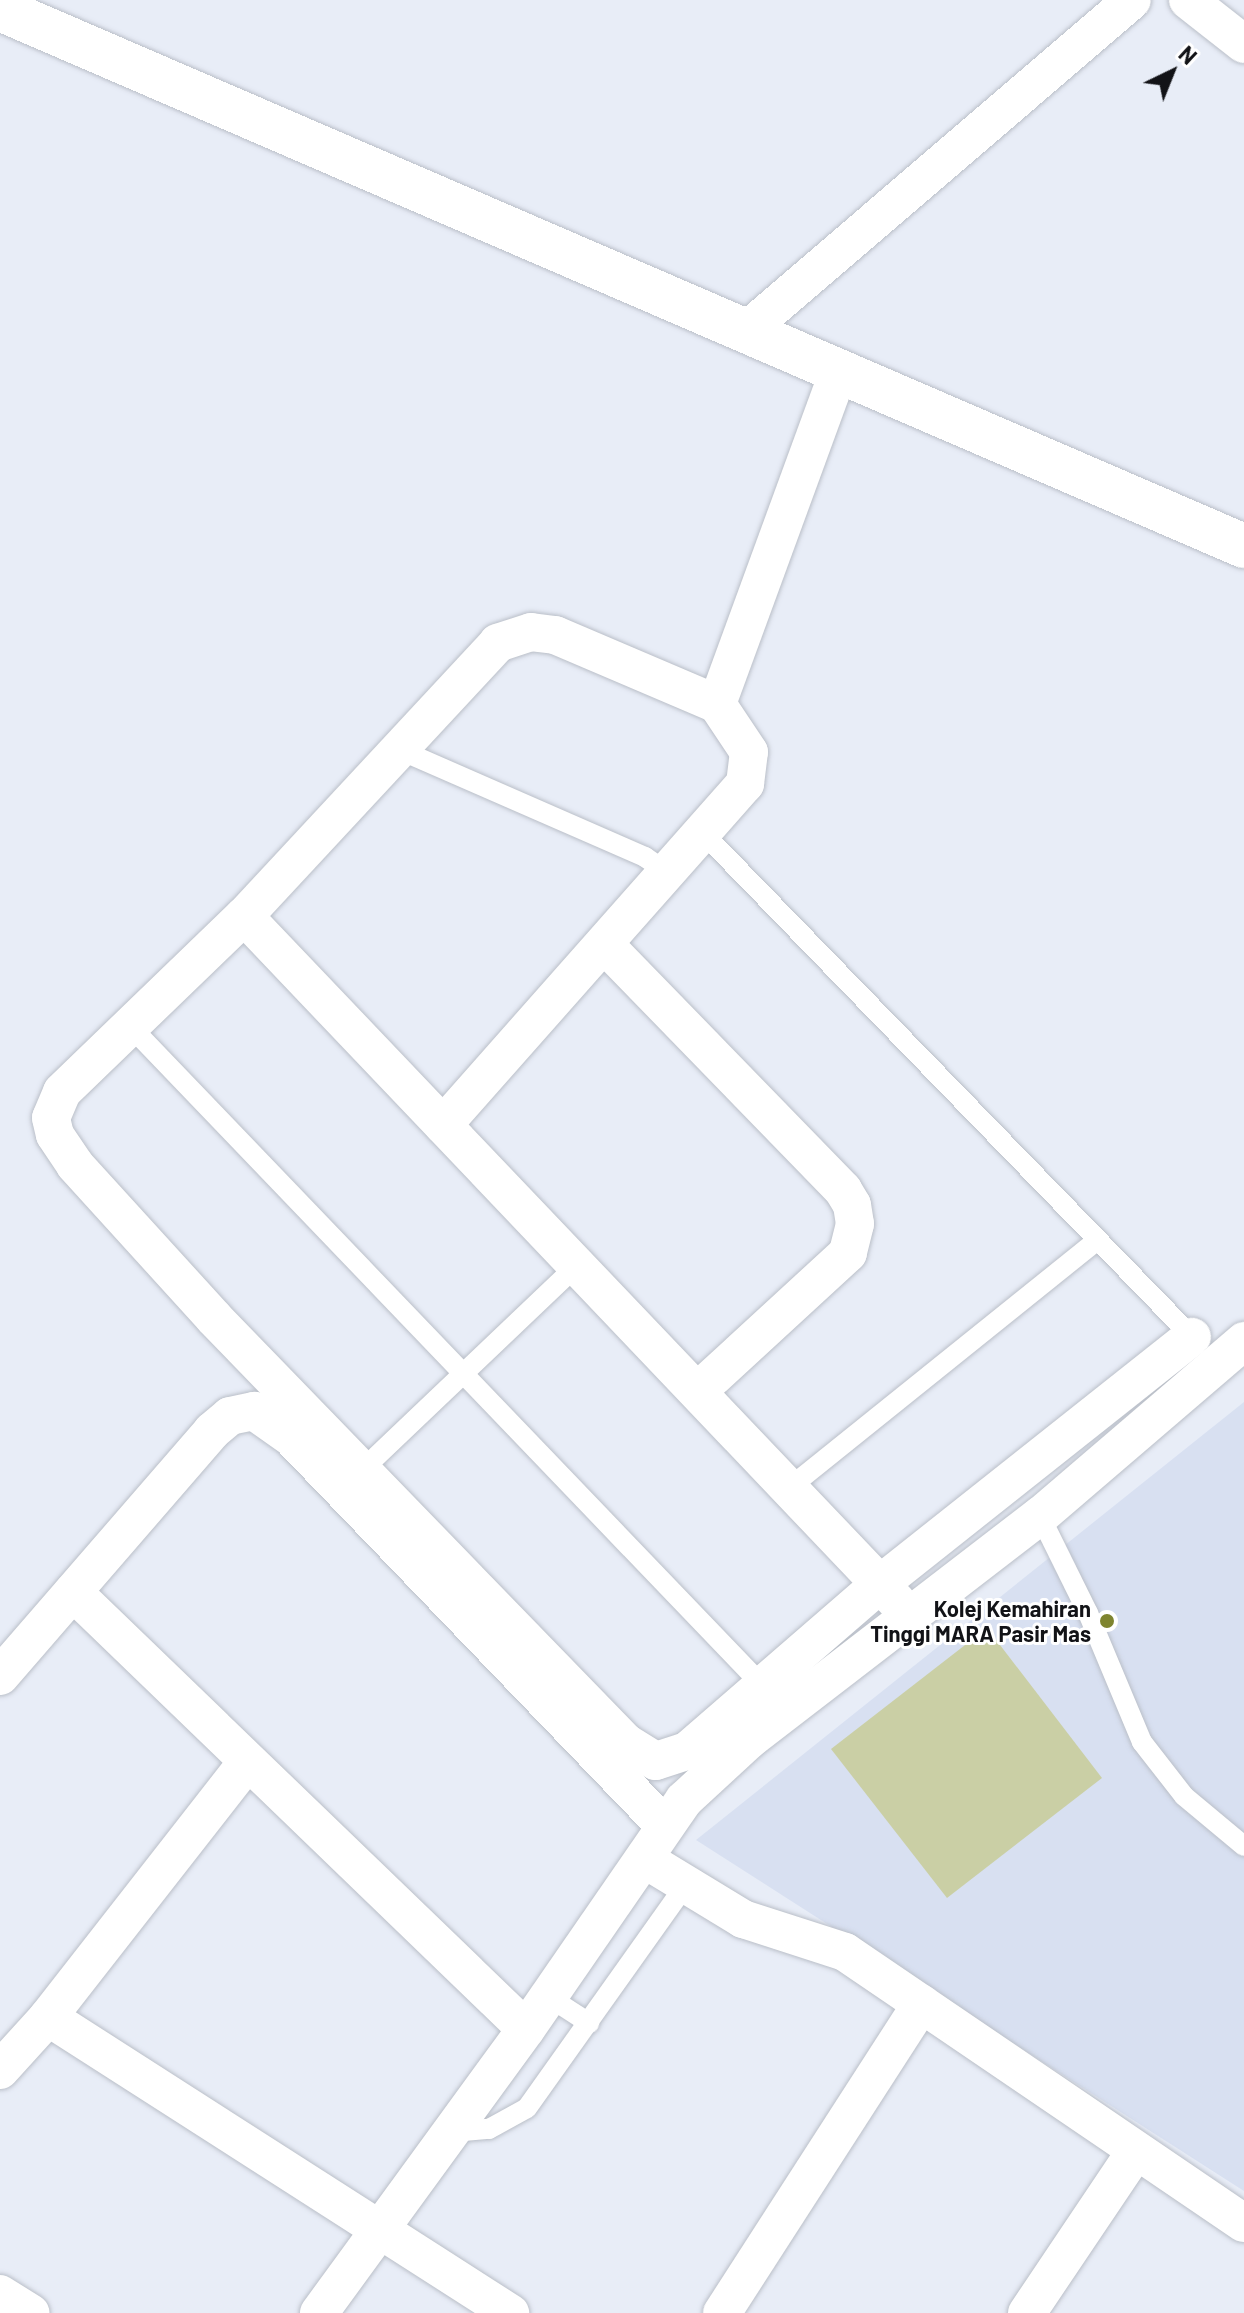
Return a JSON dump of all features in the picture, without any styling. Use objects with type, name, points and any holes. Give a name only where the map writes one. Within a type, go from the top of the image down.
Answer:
[{"type":"highway","points":[[0,9],[1244,546]]},
{"type":"street","points":[[746,331],[1132,0]]},
{"type":"street","points":[[1188,0],[1244,44]]},
{"type":"street","points":[[717,704],[839,371]]},
{"type":"street","points":[[443,1125],[741,791],[750,768],[749,752],[717,704],[555,635],[531,632],[498,643],[244,916],[62,1092],[52,1110],[55,1135],[214,1318],[641,1755],[666,1762],[676,1758],[880,1584],[1218,1347]]},
{"type":"street","points":[[244,916],[910,1615]]},
{"type":"street","points":[[604,944],[843,1190],[852,1205],[854,1240],[848,1253],[698,1391]]},
{"type":"street","points":[[319,2313],[646,1860],[664,1825],[720,1764],[1040,1516],[1218,1347]]},
{"type":"street","points":[[0,1676],[212,1431],[238,1412],[261,1414],[291,1437],[664,1825]]},
{"type":"street","points":[[73,1592],[526,2029]]},
{"type":"street","points":[[0,2070],[48,2017],[247,1762]]},
{"type":"street","points":[[646,1860],[743,1919],[845,1952],[1244,2223]]},
{"type":"street","points":[[722,2313],[921,2004]]},
{"type":"street","points":[[48,2017],[510,2313]]},
{"type":"street","points":[[1027,2313],[1136,2151]]},
{"type":"street","points":[[0,2294],[30,2313]]},
{"type":"lane","points":[[398,749],[645,857],[668,873]]},
{"type":"lane","points":[[704,834],[1097,1240],[1218,1347]]},
{"type":"lane","points":[[130,1026],[763,1686]]},
{"type":"lane","points":[[789,1488],[1097,1240]]},
{"type":"lane","points":[[361,1471],[577,1265]]},
{"type":"lane","points":[[1040,1516],[1088,1613],[1142,1742],[1184,1796],[1244,1846]]},
{"type":"lane","points":[[452,2132],[489,2129],[520,2115],[685,1886]]},
{"type":"lane","points":[[549,1997],[589,2023]]},
{"type":"shaded area","name":"Kolej Kemahiran Tinggi MARA Pasir Mas","points":[[1244,1402],[1244,2191],[696,1840]]},
{"type":"green space","points":[[987,1628],[1102,1778],[947,1898],[831,1749]]},
{"type":"place","name":"Kolej Kemahiran Tinggi MARA Pasir Mas","points":[[1107,1621]]}]
